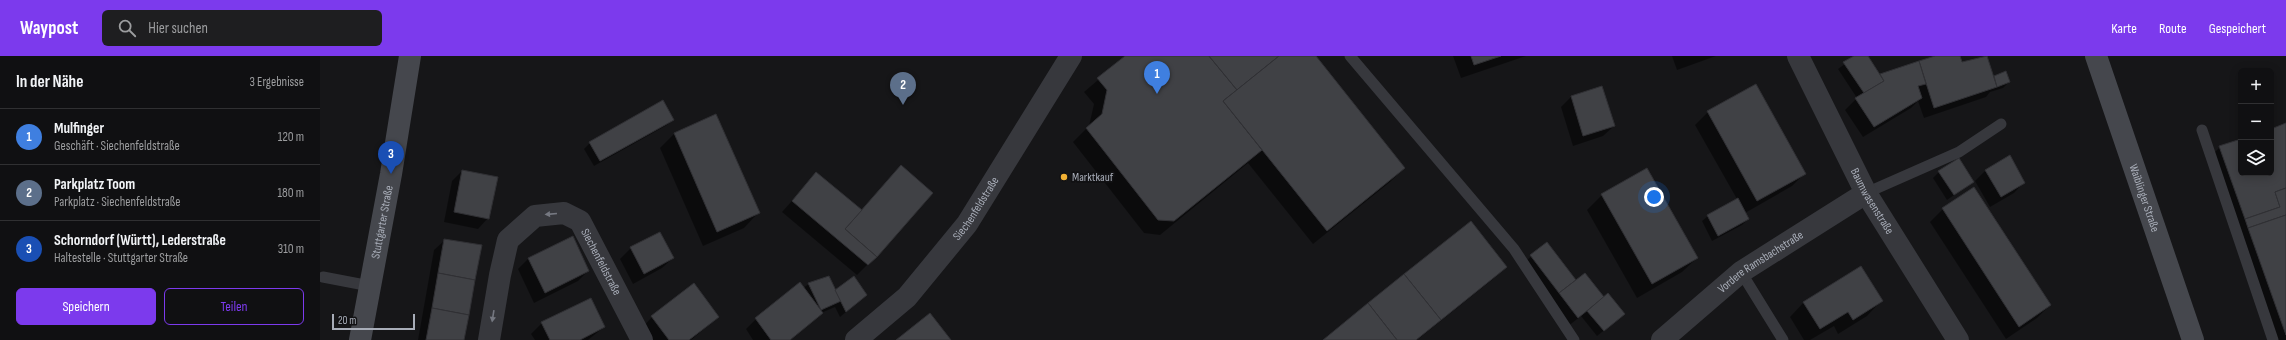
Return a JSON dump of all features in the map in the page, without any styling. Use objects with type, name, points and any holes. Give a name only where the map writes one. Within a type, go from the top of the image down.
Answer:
[{"type":"main road","name":"Stuttgarter Straße","points":[[360,340],[410,56]]},
{"type":"main road","name":"Waiblinger Straße","points":[[2096,56],[2193,340]]},
{"type":"street","name":"Siechenfeldstraße","points":[[856,340],[907,297],[968,224],[1071,56]]},
{"type":"street","name":"Baumwasenstraße","points":[[1798,56],[1866,193],[1958,340]]},
{"type":"street","name":"Vordere Ramsbachstraße","points":[[1662,340],[1741,272],[1866,193]]},
{"type":"street","name":"Siechenfeldstraße","points":[[489,340],[500,275],[508,240],[536,216],[564,213],[580,221],[642,340]]},
{"type":"lane","points":[[1350,56],[1514,249],[1574,340]]},
{"type":"lane","points":[[1866,193],[1959,152],[2001,124]]},
{"type":"lane","points":[[2202,130],[2273,340]]},
{"type":"lane","points":[[1741,272],[1783,340]]},
{"type":"lane","points":[[321,278],[370,286]]},
{"type":"building","points":[[1125,56],[1209,56],[1237,90],[1223,101],[1262,150],[1174,221],[1158,220],[1086,128],[1102,114],[1107,90],[1097,78]]},
{"type":"building","points":[[1209,56],[1279,56],[1237,90]]},
{"type":"building","points":[[1279,56],[1316,56],[1405,168],[1327,231],[1223,101]]},
{"type":"building","points":[[1471,56],[1501,56],[1474,65]]},
{"type":"building","points":[[1854,56],[1868,56],[1884,81],[1864,93],[1843,62]]},
{"type":"building","points":[[1935,56],[1960,56],[1962,62],[1987,56],[1997,87],[1934,108],[1919,61]]},
{"type":"building","points":[[1919,61],[1926,84],[1918,86],[1922,98],[1874,127],[1855,98],[1884,81],[1880,74]]},
{"type":"building","points":[[2006,71],[2010,82],[1997,87],[1994,76]]},
{"type":"building","points":[[1756,84],[1806,174],[1757,201],[1707,111]]},
{"type":"building","points":[[1602,86],[1615,126],[1583,136],[1571,96]]},
{"type":"building","points":[[663,100],[674,120],[600,161],[589,142]]},
{"type":"building","points":[[716,114],[760,213],[717,232],[674,133]]},
{"type":"building","points":[[2286,123],[2286,188],[2275,192],[2280,207],[2245,219],[2219,146],[2238,140],[2238,176],[2274,176],[2274,128]]},
{"type":"building","points":[[2010,155],[2025,183],[2001,197],[1985,170]]},
{"type":"building","points":[[1959,158],[1974,182],[1954,195],[1938,171]]},
{"type":"building","points":[[901,165],[933,193],[877,257],[845,229]]},
{"type":"building","points":[[1647,168],[1698,258],[1652,284],[1601,194]]},
{"type":"building","points":[[462,170],[498,177],[489,219],[454,212]]},
{"type":"building","points":[[816,172],[862,210],[845,229],[877,257],[868,265],[792,201]]},
{"type":"building","points":[[1974,187],[2051,305],[2019,327],[1942,208]]},
{"type":"building","points":[[2286,188],[2286,215],[2248,228],[2245,219],[2280,207],[2275,192]]},
{"type":"building","points":[[1738,198],[1749,219],[1718,236],[1707,215]]},
{"type":"building","points":[[2286,215],[2286,335],[2248,228]]},
{"type":"building","points":[[1471,221],[1507,267],[1441,320],[1404,274]]},
{"type":"building","points":[[660,232],[674,258],[644,274],[630,247]]},
{"type":"building","points":[[573,236],[589,271],[545,293],[528,258]]},
{"type":"building","points":[[444,239],[482,245],[475,280],[438,273]]},
{"type":"building","points":[[1547,242],[1576,280],[1559,293],[1530,255]]},
{"type":"building","points":[[1861,266],[1883,301],[1853,320],[1848,312],[1820,329],[1803,302]]},
{"type":"building","points":[[438,273],[475,280],[469,315],[432,308]]},
{"type":"building","points":[[1585,273],[1604,297],[1578,318],[1559,293]]},
{"type":"building","points":[[1404,274],[1441,320],[1416,340],[1397,340],[1368,303]]},
{"type":"building","points":[[829,276],[841,301],[821,310],[808,283]]},
{"type":"building","points":[[854,276],[867,295],[846,312],[835,290]]},
{"type":"building","points":[[800,282],[823,313],[790,340],[771,340],[755,318]]},
{"type":"building","points":[[694,283],[719,317],[689,340],[669,340],[651,316]]},
{"type":"building","points":[[1608,293],[1625,314],[1604,331],[1587,311]]},
{"type":"building","points":[[591,298],[605,327],[580,340],[550,340],[541,322]]},
{"type":"building","points":[[1368,303],[1397,340],[1323,340]]},
{"type":"building","points":[[432,308],[469,315],[464,340],[426,340]]},
{"type":"building","points":[[930,313],[951,340],[896,340]]},
{"type":"place","name":"Mulfinger","points":[[1157,94]]},
{"type":"place","name":"Parkplatz Toom","points":[[903,105]]},
{"type":"place","name":"Schorndorf (Württ), Lederstraße","points":[[391,174]]},
{"type":"place","name":"Marktkauf","points":[[1064,177]]}]
